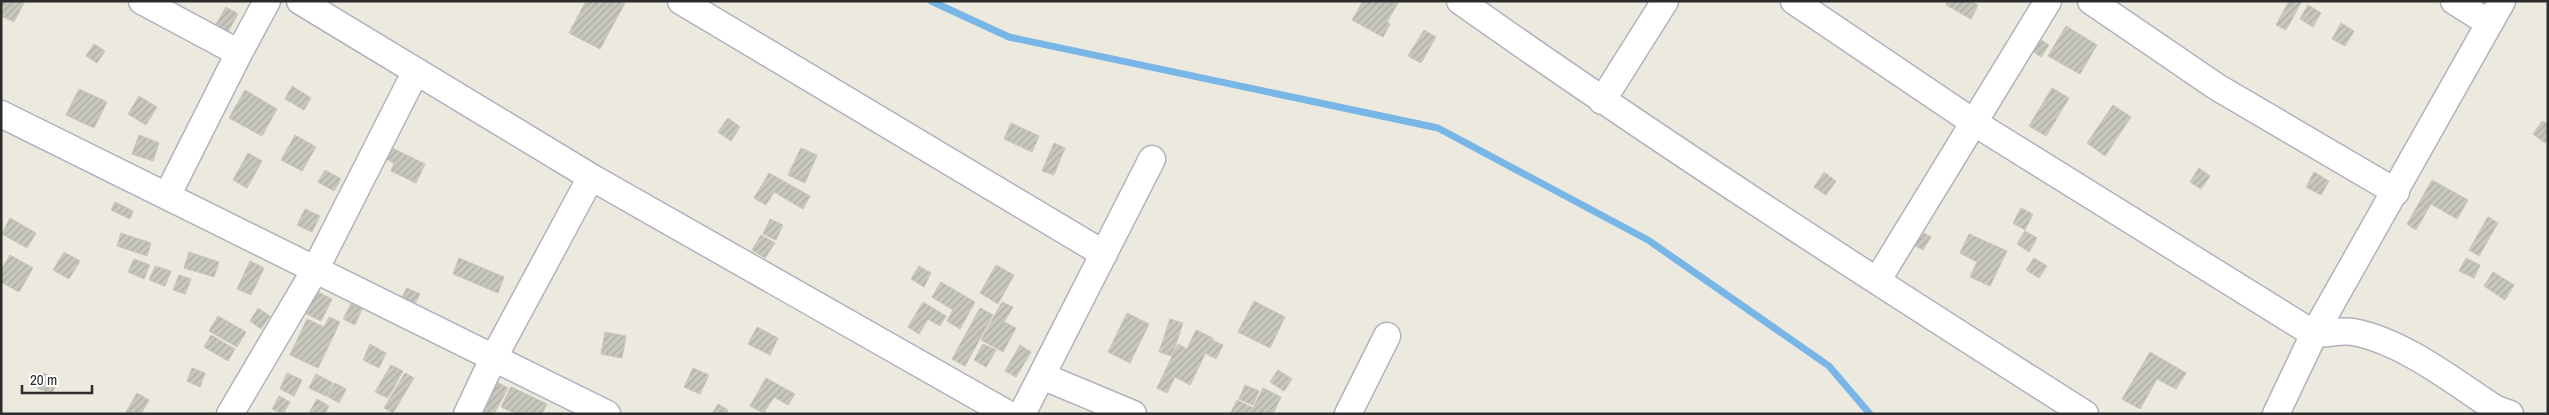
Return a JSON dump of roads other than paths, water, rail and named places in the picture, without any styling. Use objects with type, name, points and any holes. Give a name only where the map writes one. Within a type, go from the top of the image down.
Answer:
[{"type":"street","points":[[142,1],[239,53]]},
{"type":"street","points":[[168,194],[267,1]]},
{"type":"street","points":[[300,1],[591,176],[1008,414]]},
{"type":"street","points":[[681,1],[1104,254]]},
{"type":"street","points":[[1460,1],[1602,101],[1877,282],[2085,414]]},
{"type":"street","points":[[1602,101],[1665,1]]},
{"type":"street","points":[[1794,1],[1974,122],[2314,334],[2352,332],[2382,342],[2419,359],[2496,409],[2510,414]]},
{"type":"street","points":[[1877,282],[2048,1]]},
{"type":"street","points":[[2091,1],[2150,43],[2218,87],[2396,192]]},
{"type":"street","points":[[2454,1],[2489,23]]},
{"type":"street","points":[[2276,414],[2314,334],[2396,192],[2502,1]]},
{"type":"street","points":[[230,414],[315,270],[416,71]]},
{"type":"street","points":[[5,123],[168,194],[315,270],[607,414]]},
{"type":"street","points":[[1022,414],[1152,159]]},
{"type":"street","points":[[468,414],[493,359],[591,176]]},
{"type":"street","points":[[1348,414],[1387,336]]},
{"type":"street","points":[[1042,376],[1133,414]]},
{"type":"waterway","points":[[931,1],[1009,37],[1438,128],[1648,240],[1829,366],[1870,414]]}]
